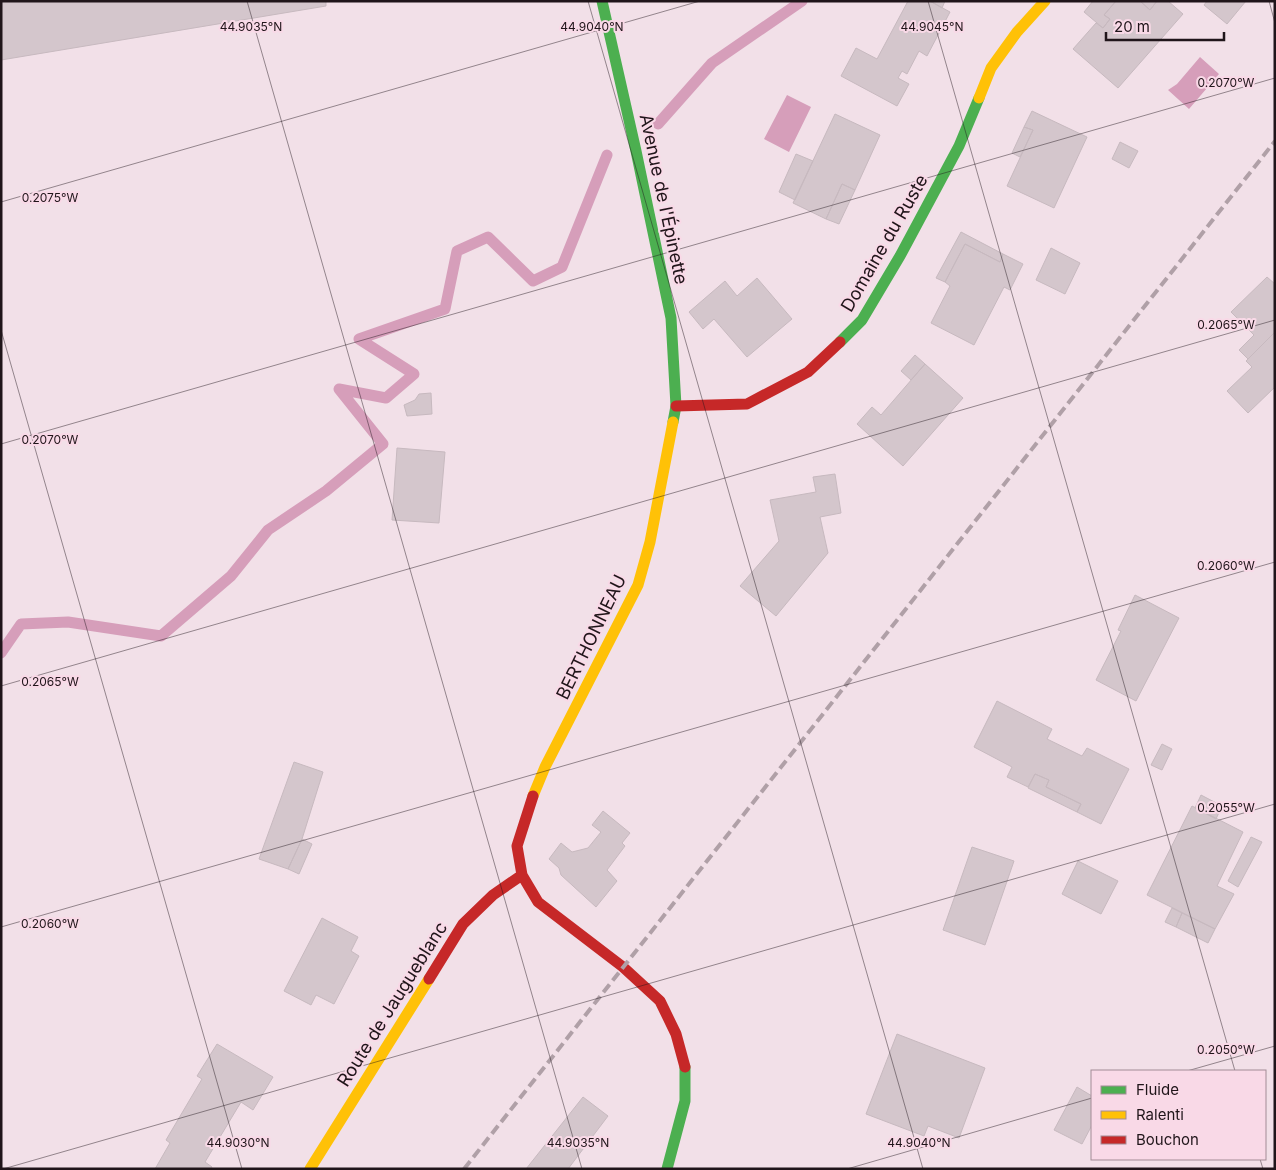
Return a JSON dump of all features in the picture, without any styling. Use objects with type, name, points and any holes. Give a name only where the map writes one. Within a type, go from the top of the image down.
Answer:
[{"type":"street","name":"Avenue de l'Épinette","points":[[602,1],[671,318],[676,406]]},
{"type":"street","name":"Domaine du Ruste","points":[[676,406],[747,404],[808,372],[862,320],[900,256],[959,146],[992,68],[1017,32],[1045,1]]},
{"type":"street","name":"BERTHONNEAU","points":[[522,875],[517,846],[530,803],[545,767],[638,585],[650,542],[676,406]]},
{"type":"street","name":"Route de Jaugueblanc","points":[[310,1169],[463,924],[493,895],[522,875]]},
{"type":"street","points":[[522,875],[538,902],[622,968],[660,1001],[676,1034],[685,1067],[685,1101],[667,1169]]},
{"type":"shaded area","points":[[1200,57],[1219,74],[1189,109],[1168,90],[1177,84]]},
{"type":"shaded area","points":[[787,95],[811,107],[789,152],[764,139]]},
{"type":"building","points":[[1,1],[326,1],[326,6],[1,60]]},
{"type":"building","points":[[908,1],[930,1],[950,12],[927,56],[919,51],[907,74],[902,71],[898,78],[909,84],[897,106],[841,76],[856,48],[877,59]]},
{"type":"building","points":[[930,1],[945,1],[942,8]]},
{"type":"building","points":[[1093,1],[1116,1],[1104,15],[1110,19],[1103,28],[1084,12]]},
{"type":"building","points":[[1116,1],[1140,1],[1150,10],[1157,1],[1168,1],[1183,14],[1118,88],[1073,49],[1096,23],[1103,28],[1110,19],[1104,15]]},
{"type":"building","points":[[1140,1],[1157,1],[1150,10]]},
{"type":"building","points":[[1207,1],[1246,1],[1227,24],[1204,5]]},
{"type":"building","points":[[1032,111],[1087,137],[1054,208],[1007,186],[1033,130],[1024,127]]},
{"type":"building","points":[[835,114],[880,135],[855,190],[842,184],[826,219],[793,203]]},
{"type":"building","points":[[1024,127],[1033,130],[1020,157],[1012,153]]},
{"type":"building","points":[[1120,142],[1138,151],[1129,168],[1112,159]]},
{"type":"building","points":[[796,154],[813,161],[795,200],[779,192]]},
{"type":"building","points":[[842,184],[855,190],[839,224],[826,219]]},
{"type":"building","points":[[961,232],[1003,254],[1000,262],[965,244],[945,282],[936,278]]},
{"type":"building","points":[[965,244],[1000,262],[1003,254],[1023,264],[1010,290],[1004,287],[974,345],[931,323],[950,286],[945,282]]},
{"type":"building","points":[[1051,248],[1080,263],[1065,294],[1036,280]]},
{"type":"building","points":[[1267,277],[1275,284],[1275,332],[1248,359],[1239,350],[1254,335],[1231,312]]},
{"type":"building","points":[[757,278],[792,319],[747,357],[714,319],[703,329],[689,312],[725,281],[737,296]]},
{"type":"building","points":[[1275,332],[1275,387],[1248,413],[1227,391],[1252,367],[1246,361]]},
{"type":"building","points":[[915,355],[925,364],[911,380],[901,371]]},
{"type":"building","points":[[925,364],[963,398],[903,466],[857,424],[872,407],[881,415]]},
{"type":"building","points":[[431,393],[432,414],[407,416],[404,405],[415,400],[419,394]]},
{"type":"building","points":[[397,448],[445,452],[439,523],[392,520]]},
{"type":"building","points":[[835,474],[841,513],[820,517],[828,553],[776,616],[740,586],[779,541],[770,500],[816,492],[813,477]]},
{"type":"building","points":[[1135,595],[1179,618],[1136,701],[1096,680],[1121,631],[1118,630]]},
{"type":"building","points":[[997,701],[1052,729],[1047,739],[1082,756],[1087,748],[1129,769],[1101,824],[1077,812],[1081,804],[1046,787],[1049,780],[1035,774],[1028,787],[1007,777],[1012,767],[974,747]]},
{"type":"building","points":[[1162,744],[1172,749],[1162,770],[1151,765]]},
{"type":"building","points":[[294,762],[323,772],[302,839],[288,869],[259,859]]},
{"type":"building","points":[[1035,774],[1049,780],[1046,787],[1081,804],[1077,812],[1028,788]]},
{"type":"building","points":[[1201,795],[1222,806],[1216,819],[1195,808]]},
{"type":"building","points":[[1192,806],[1243,832],[1217,886],[1234,894],[1215,929],[1147,895]]},
{"type":"building","points":[[603,811],[630,833],[622,843],[625,846],[607,870],[617,881],[596,907],[561,875],[559,868],[549,859],[561,843],[572,852],[588,848],[601,832],[592,825]]},
{"type":"building","points":[[1251,837],[1262,842],[1238,887],[1228,881]]},
{"type":"building","points":[[302,839],[312,844],[299,874],[288,869]]},
{"type":"building","points":[[972,847],[1014,861],[985,945],[943,930]]},
{"type":"building","points":[[1078,861],[1118,881],[1101,914],[1062,894]]},
{"type":"building","points":[[1172,908],[1182,913],[1176,927],[1165,922]]},
{"type":"building","points":[[1182,913],[1215,929],[1208,943],[1176,927]]},
{"type":"building","points":[[322,918],[358,937],[351,951],[359,956],[334,1004],[316,995],[311,1005],[284,991]]},
{"type":"building","points":[[897,1034],[985,1068],[959,1138],[928,1126],[924,1136],[866,1114]]},
{"type":"building","points":[[217,1044],[273,1077],[253,1110],[241,1102],[205,1162],[212,1167],[211,1169],[155,1169],[170,1143],[166,1140],[202,1079],[197,1076]]},
{"type":"building","points":[[1077,1087],[1091,1095],[1091,1127],[1082,1144],[1054,1130]]},
{"type":"building","points":[[583,1097],[608,1116],[568,1169],[526,1169]]},
{"type":"waterway","points":[[658,124],[712,63],[802,1]]},
{"type":"waterway","points":[[1,653],[21,624],[68,622],[161,636],[231,576],[268,530],[326,491],[383,444],[339,389],[386,398],[414,374],[359,339],[445,309],[457,251],[488,237],[533,281],[562,267],[607,155]]},
{"type":"railway","points":[[464,1169],[1275,141]]},
{"type":"traffic: fast","points":[[602,1],[671,318],[676,406],[673,422]]},
{"type":"traffic: fast","points":[[840,342],[862,320],[900,256],[959,146],[979,98]]},
{"type":"traffic: fast","points":[[667,1169],[685,1101],[685,1067]]},
{"type":"traffic: slow","points":[[979,98],[991,68],[1017,32],[1045,1]]},
{"type":"traffic: slow","points":[[533,796],[545,767],[638,585],[650,542],[673,422]]},
{"type":"traffic: slow","points":[[310,1169],[429,979]]},
{"type":"traffic: jam","points":[[676,406],[747,404],[808,372],[840,342]]},
{"type":"traffic: jam","points":[[533,796],[517,846],[522,875],[538,902],[623,967],[660,1001],[676,1034],[685,1067]]},
{"type":"traffic: jam","points":[[429,979],[463,924],[493,895],[522,875]]}]
